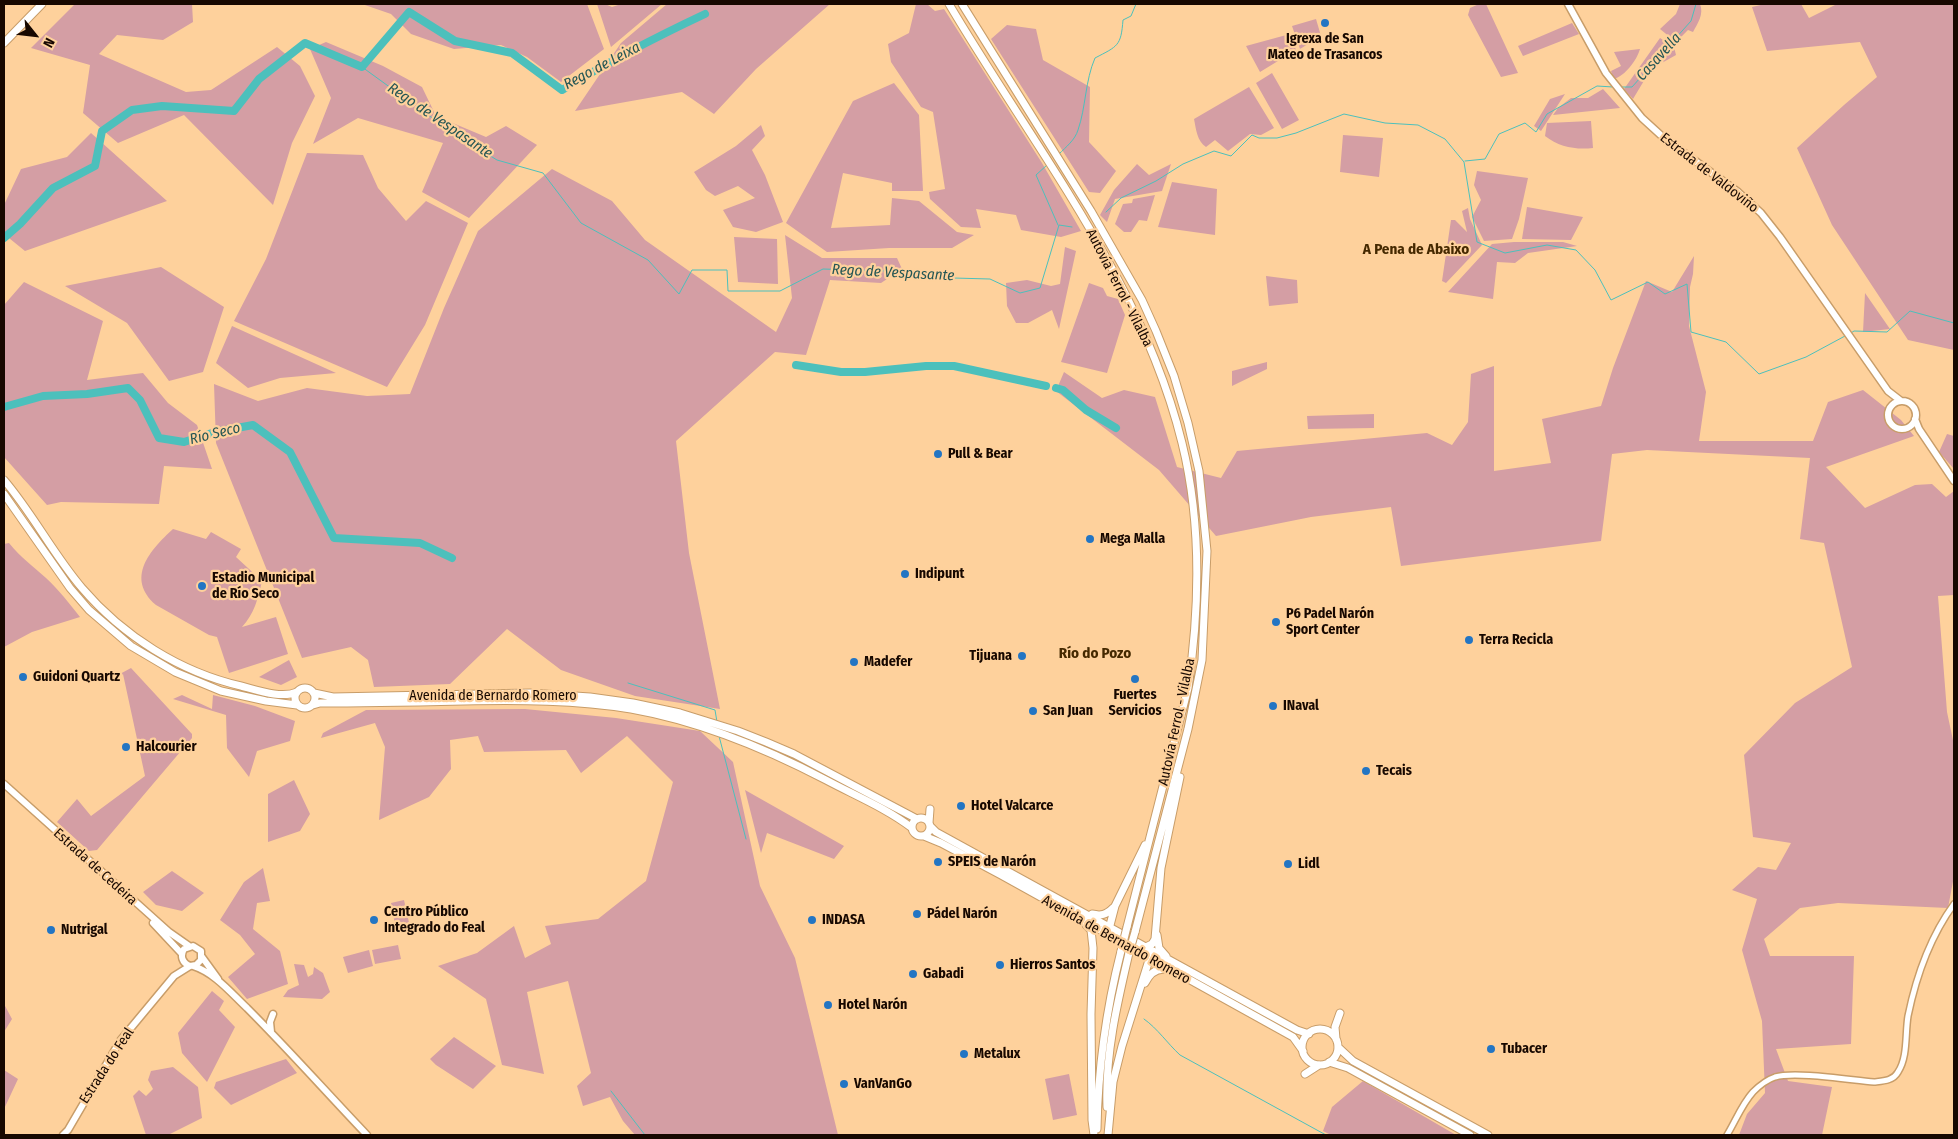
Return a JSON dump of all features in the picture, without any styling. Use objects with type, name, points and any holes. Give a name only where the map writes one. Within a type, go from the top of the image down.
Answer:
[{"type":"highway","points":[[4,43],[42,4]]},
{"type":"highway","name":"Autovía Ferrol - Vilalba","points":[[949,4],[1066,192],[1115,274],[1136,316],[1155,358],[1170,401],[1182,444],[1194,516],[1197,602],[1188,688],[1127,927],[1109,1056],[1106,1098],[1108,1135]]},
{"type":"highway","name":"Autovía Ferrol - Vilalba","points":[[962,4],[1081,195],[1134,285],[1156,330],[1174,376],[1196,455],[1204,503],[1208,551],[1202,660],[1188,729],[1135,932],[1111,989],[1102,1043],[1095,1135]]},
{"type":"highway","points":[[4,480],[82,587],[100,608],[142,642],[184,666],[215,679],[263,692],[287,695],[304,688],[310,689],[314,693],[313,705],[304,708],[297,705],[266,702],[221,691],[175,672],[131,646],[90,610],[70,588],[4,494]]},
{"type":"highway","points":[[1143,948],[1152,944],[1156,930],[1161,868],[1190,735],[1202,660]]},
{"type":"highway","points":[[296,692],[294,697],[297,705]]},
{"type":"highway","name":"Avenida de Bernardo Romero","points":[[314,693],[333,696],[530,693],[590,696],[633,703],[680,713],[766,742],[794,754],[920,819]]},
{"type":"highway","name":"Avenida de Bernardo Romero","points":[[313,705],[320,703],[539,700],[631,709],[675,719],[735,738],[790,761],[863,800],[918,834],[941,843],[1188,970],[1297,1030],[1309,1034]]},
{"type":"highway","points":[[1093,948],[1097,939],[1110,931],[1116,906],[1143,851],[1161,795]]},
{"type":"highway","points":[[930,809],[930,824],[929,831],[918,834],[912,824],[930,809]]},
{"type":"highway","points":[[920,819],[930,824]]},
{"type":"highway","name":"Avenida de Bernardo Romero","points":[[930,824],[936,832],[1073,911]]},
{"type":"highway","points":[[1073,911],[1100,916],[1116,906]]},
{"type":"highway","points":[[1073,911],[1091,930],[1093,948],[1091,1014],[1092,1120],[1095,1135]]},
{"type":"highway","points":[[1156,930],[1159,948],[1164,954],[1188,970]]},
{"type":"highway","name":"Avenida de Bernardo Romero","points":[[1143,948],[1149,958],[1293,1037],[1304,1055]]},
{"type":"highway","points":[[1108,1135],[1113,1082],[1149,958]]},
{"type":"highway","points":[[1130,1020],[1150,973],[1165,969],[1183,976]]},
{"type":"highway","points":[[1340,1012],[1335,1027],[1336,1056],[1330,1062],[1319,1065],[1305,1074],[1303,1042],[1309,1034],[1321,1030],[1328,1026],[1340,1012]]},
{"type":"highway","points":[[1321,1030],[1331,1033],[1337,1044],[1352,1061],[1488,1135]]},
{"type":"highway","points":[[1304,1055],[1309,1062],[1319,1065]]},
{"type":"highway","points":[[1330,1062],[1348,1068],[1470,1135]]},
{"type":"main road","name":"Estrada de Valdoviño","points":[[1568,4],[1606,72],[1622,96],[1657,132],[1738,192],[1761,213],[1780,237],[1888,391],[1902,401]]},
{"type":"main road","name":"Estrada de Valdoviño","points":[[1888,391],[1891,407]]},
{"type":"main road","points":[[1919,429],[1897,428],[1890,423],[1888,414],[1891,407],[1902,401],[1913,407],[1919,429],[1954,481]]},
{"type":"main road","points":[[1907,428],[1915,420]]},
{"type":"main road","name":"Estrada de Cedeira","points":[[4,786],[169,932],[189,946]]},
{"type":"main road","name":"Estrada de Cedeira","points":[[4,786],[158,928],[182,956]]},
{"type":"main road","points":[[220,982],[202,957],[198,948],[189,946],[184,949],[182,956],[184,962],[201,968],[220,982],[272,1033],[367,1135]]},
{"type":"main road","name":"Estrada do Feal","points":[[63,1135],[68,1130],[120,1041],[174,976],[182,956]]},
{"type":"main road","points":[[191,966],[199,963],[202,957]]},
{"type":"main road","name":"Estrada do Feal","points":[[174,976],[191,966]]},
{"type":"main road","points":[[255,1017],[267,1018],[273,1014]]},
{"type":"main road","points":[[263,1024],[273,1014]]},
{"type":"main road","points":[[272,1033],[270,1022],[273,1014]]},
{"type":"street","points":[[1727,1135],[1752,1093],[1764,1082],[1774,1078],[1781,1076],[1803,1076],[1874,1082],[1884,1081],[1896,1075],[1903,1061],[1915,981],[1936,935],[1954,904]]},
{"type":"shaded area","points":[[75,4],[192,4],[193,22],[163,40],[117,35],[99,54],[186,92],[211,90],[277,47],[300,66],[315,96],[292,143],[273,205],[184,115],[118,143],[83,113],[90,65],[31,48]]},
{"type":"shaded area","points":[[362,4],[587,4],[604,49],[561,82],[527,57],[501,45],[454,49],[411,34],[391,14]]},
{"type":"shaded area","points":[[597,4],[605,4],[612,7],[621,4],[662,4],[611,47]]},
{"type":"shaded area","points":[[667,4],[830,4],[756,69],[714,114],[682,92],[575,111],[621,43]]},
{"type":"shaded area","points":[[916,4],[927,4],[935,11],[944,9],[1042,163],[1081,231],[1061,237],[1021,230],[1016,215],[976,209],[981,228],[961,227],[930,199],[929,192],[945,189],[933,112],[921,107],[891,62],[888,44],[909,33]]},
{"type":"shaded area","points":[[1479,4],[1486,4],[1518,73],[1501,77],[1468,15],[1470,8]]},
{"type":"shaded area","points":[[1680,4],[1700,4],[1701,11],[1700,18],[1693,32],[1688,30],[1676,42],[1660,29],[1676,14]]},
{"type":"shaded area","points":[[1765,4],[1801,4],[1809,18],[1837,4],[1954,4],[1954,350],[1908,340],[1832,225],[1797,148],[1877,77],[1860,42],[1767,51],[1752,7]]},
{"type":"shaded area","points":[[1316,19],[1321,36],[1300,49],[1292,26]]},
{"type":"shaded area","points":[[1572,23],[1579,34],[1523,56],[1518,46]]},
{"type":"shaded area","points":[[1007,25],[1036,29],[1043,60],[1090,87],[1089,142],[1116,171],[1100,193],[1089,192],[991,39]]},
{"type":"shaded area","points":[[1290,34],[1296,50],[1260,72],[1246,46]]},
{"type":"shaded area","points":[[1660,38],[1674,47],[1676,55],[1651,69],[1633,99],[1624,89]]},
{"type":"shaded area","points":[[326,42],[383,66],[422,87],[436,116],[486,137],[506,126],[537,145],[469,218],[422,192],[443,143],[358,118],[313,144],[331,98],[310,49]]},
{"type":"shaded area","points":[[1640,49],[1630,67],[1622,75],[1614,79],[1611,71],[1621,66],[1614,52]]},
{"type":"shaded area","points":[[1272,73],[1299,120],[1282,129],[1256,83]]},
{"type":"shaded area","points":[[894,83],[919,115],[923,191],[892,191],[892,183],[843,173],[831,228],[890,225],[892,198],[919,201],[957,232],[974,235],[952,248],[889,248],[827,252],[786,223],[853,101]]},
{"type":"shaded area","points":[[1249,87],[1274,128],[1261,135],[1250,134],[1228,151],[1215,140],[1206,147],[1196,131],[1194,119]]},
{"type":"shaded area","points":[[1603,89],[1620,108],[1553,115],[1558,108],[1571,98],[1588,98]]},
{"type":"shaded area","points":[[1565,94],[1541,131],[1534,126],[1550,99]]},
{"type":"shaded area","points":[[1591,121],[1593,148],[1580,149],[1568,147],[1556,143],[1545,136],[1547,123]]},
{"type":"shaded area","points":[[761,125],[765,136],[752,150],[765,175],[783,222],[756,232],[733,227],[723,210],[755,198],[738,186],[715,196],[706,190],[694,172],[736,146]]},
{"type":"shaded area","points":[[91,133],[167,201],[25,251],[4,234],[4,205],[21,169],[67,157]]},
{"type":"shaded area","points":[[1343,135],[1383,138],[1379,177],[1340,172]]},
{"type":"shaded area","points":[[307,153],[363,155],[378,188],[406,221],[426,201],[468,223],[425,325],[387,387],[234,321],[266,259]]},
{"type":"shaded area","points":[[1137,164],[1149,175],[1171,164],[1162,191],[1115,199],[1107,222],[1100,215],[1114,190]]},
{"type":"shaded area","points":[[552,169],[612,201],[645,240],[776,332],[792,298],[785,235],[822,258],[897,258],[902,269],[881,283],[830,280],[806,355],[775,352],[676,441],[689,553],[720,709],[635,696],[561,670],[507,629],[450,684],[374,687],[368,660],[351,647],[302,658],[216,443],[214,384],[258,401],[307,388],[367,396],[410,394],[444,308],[478,231]]},
{"type":"shaded area","points":[[1477,171],[1528,178],[1519,219],[1512,239],[1484,241],[1472,217],[1481,200],[1474,185]]},
{"type":"shaded area","points":[[1172,182],[1217,189],[1215,235],[1158,227]]},
{"type":"shaded area","points":[[1155,195],[1147,221],[1139,220],[1131,232],[1124,232],[1115,224],[1123,204],[1132,203],[1133,199]]},
{"type":"shaded area","points":[[1527,207],[1583,217],[1571,240],[1522,239]]},
{"type":"shaded area","points":[[1468,208],[1470,219],[1482,245],[1446,283],[1442,281],[1451,220],[1455,220],[1467,232],[1462,211]]},
{"type":"shaded area","points":[[734,237],[777,239],[778,284],[738,282]]},
{"type":"shaded area","points":[[1563,242],[1577,246],[1528,253],[1515,263],[1497,262],[1493,299],[1448,292],[1492,244]]},
{"type":"shaded area","points":[[1065,247],[1076,251],[1059,329],[1052,310],[1028,323],[1016,323],[1007,306],[1006,283],[1027,280],[1051,286],[1060,284]]},
{"type":"shaded area","points":[[1694,256],[1690,287],[1689,326],[1706,392],[1699,441],[1813,441],[1828,402],[1863,390],[1901,420],[1914,436],[1826,467],[1865,508],[1915,485],[1932,484],[1946,497],[1954,491],[1954,595],[1938,596],[1947,712],[1954,745],[1954,876],[1948,908],[1838,903],[1800,908],[1764,939],[1770,956],[1854,956],[1851,1044],[1776,1049],[1788,1081],[1832,1087],[1822,1135],[1739,1135],[1747,1114],[1765,1093],[1762,1021],[1742,950],[1757,899],[1732,890],[1758,867],[1776,870],[1791,843],[1753,837],[1744,755],[1795,703],[1852,667],[1824,543],[1800,539],[1810,458],[1647,450],[1612,454],[1601,541],[1401,566],[1391,507],[1311,517],[1216,536],[1159,470],[1056,391],[1064,372],[1102,398],[1124,390],[1155,397],[1177,467],[1221,478],[1237,451],[1427,433],[1452,445],[1468,422],[1471,374],[1494,366],[1494,471],[1551,463],[1542,419],[1601,406],[1613,368],[1646,281],[1672,292]]},
{"type":"shaded area","points":[[161,267],[224,307],[203,372],[169,381],[127,323],[65,286]]},
{"type":"shaded area","points":[[1266,276],[1297,280],[1298,303],[1269,306]]},
{"type":"shaded area","points":[[24,282],[103,321],[87,380],[143,373],[168,403],[197,425],[212,469],[164,466],[159,504],[61,502],[47,505],[4,457],[4,305]]},
{"type":"shaded area","points":[[1089,283],[1103,288],[1107,296],[1118,299],[1125,315],[1107,373],[1061,362]]},
{"type":"shaded area","points":[[1865,293],[1890,329],[1863,332]]},
{"type":"shaded area","points":[[232,326],[336,373],[280,378],[248,388],[216,363]]},
{"type":"shaded area","points":[[1267,362],[1267,369],[1232,386],[1232,371]]},
{"type":"shaded area","points":[[1374,414],[1374,428],[1308,429],[1307,416]]},
{"type":"shaded area","points":[[1947,434],[1954,436],[1954,469],[1939,452]]},
{"type":"shaded area","name":"Estadio Municipal de Río Seco","points":[[173,529],[206,539],[211,532],[241,549],[236,557],[262,581],[255,606],[250,617],[242,627],[276,617],[288,654],[229,673],[217,637],[209,635],[156,605],[147,595],[142,585],[144,565],[156,546]]},
{"type":"shaded area","points":[[9,543],[55,587],[80,617],[32,632],[4,647],[4,544]]},
{"type":"shaded area","points":[[289,660],[297,677],[281,685],[259,677]]},
{"type":"shaded area","points":[[131,668],[192,734],[192,738],[97,850],[89,851],[57,822],[77,799],[91,816],[145,776],[123,674],[119,677],[118,675]]},
{"type":"shaded area","points":[[182,695],[212,709],[213,695],[255,706],[295,721],[290,741],[257,751],[249,777],[227,748],[226,715],[173,699]]},
{"type":"shaded area","points":[[525,709],[616,718],[700,731],[733,762],[760,886],[795,958],[838,1135],[635,1135],[623,1121],[610,1097],[583,1106],[577,1086],[591,1073],[568,981],[527,992],[544,1074],[502,1065],[486,999],[438,966],[477,953],[514,926],[525,958],[551,944],[545,926],[598,919],[646,881],[673,782],[627,736],[581,773],[566,750],[484,752],[478,736],[450,740],[451,769],[429,797],[379,820],[385,747],[375,723],[321,738],[323,733],[366,710]]},
{"type":"shaded area","points":[[294,780],[310,814],[300,831],[268,842],[268,794]]},
{"type":"shaded area","points":[[745,790],[844,846],[834,859],[767,833],[761,853]]},
{"type":"shaded area","points":[[263,868],[270,901],[257,903],[253,929],[280,951],[288,984],[247,999],[228,977],[255,954],[240,935],[220,920],[244,882]]},
{"type":"shaded area","points":[[172,871],[204,893],[182,911],[156,905],[143,892]]},
{"type":"shaded area","points":[[404,900],[410,927],[396,930],[391,903]]},
{"type":"shaded area","points":[[398,945],[401,959],[375,964],[372,950]]},
{"type":"shaded area","points":[[369,950],[373,966],[348,973],[343,957]]},
{"type":"shaded area","points":[[294,964],[304,965],[308,977],[313,974],[314,967],[323,973],[330,992],[322,999],[283,997],[288,990],[299,985]]},
{"type":"shaded area","points":[[212,991],[224,1001],[219,1010],[235,1027],[207,1082],[182,1053],[178,1033]]},
{"type":"shaded area","points":[[4,1004],[12,1019],[4,1032]]},
{"type":"shaded area","points":[[454,1037],[496,1066],[473,1089],[430,1059]]},
{"type":"shaded area","points":[[286,1059],[297,1073],[231,1105],[214,1088],[216,1082]]},
{"type":"shaded area","points":[[173,1067],[198,1087],[202,1118],[168,1135],[146,1135],[133,1096],[139,1090],[146,1096],[153,1089],[148,1080],[151,1071]]},
{"type":"shaded area","points":[[4,1070],[18,1079],[4,1109]]},
{"type":"shaded area","points":[[1069,1074],[1077,1115],[1053,1120],[1045,1079]]},
{"type":"shaded area","points":[[1363,1081],[1456,1135],[1331,1135],[1323,1131],[1332,1107]]},
{"type":"waterway","points":[[1059,154],[1077,134],[1089,76],[1095,58],[1109,51],[1117,44],[1121,35],[1123,20],[1131,16],[1136,4]]},
{"type":"waterway","name":"Casavella","points":[[1620,87],[1632,87],[1691,21],[1696,4]]},
{"type":"waterway","name":"Rego de Leixa","points":[[4,238],[20,224],[53,188],[95,166],[102,131],[132,110],[162,106],[234,111],[259,79],[305,43],[362,67],[409,12],[455,41],[512,53],[562,90],[632,50],[705,14]]},
{"type":"waterway","name":"Rego de Vespasante","points":[[362,67],[453,133],[497,160],[543,173],[581,223],[648,260],[679,294],[692,270],[727,270],[728,291],[780,291],[823,269],[887,271],[917,277],[990,279],[1020,293],[1040,288],[1059,225],[1072,227]]},
{"type":"waterway","name":"Casavella","points":[[1465,161],[1485,159],[1499,134],[1525,123],[1536,132],[1547,114],[1597,86],[1613,87]]},
{"type":"waterway","name":"Rego de Vespasante","points":[[1106,212],[1121,198],[1156,181],[1183,164],[1214,151],[1231,156],[1252,135],[1259,138],[1277,138],[1296,133],[1344,114],[1385,123],[1418,125],[1445,139],[1464,162],[1477,242],[1505,253],[1547,245],[1576,250],[1595,270],[1611,300],[1648,282],[1665,294],[1687,284],[1691,332],[1726,342],[1759,374],[1806,357],[1845,336]]},
{"type":"waterway","points":[[1047,165],[1036,175],[1058,225]]},
{"type":"waterway","name":"Rego de Vespasante","points":[[1851,333],[1854,331],[1887,332],[1910,311],[1954,323]]},
{"type":"waterway","points":[[796,365],[841,372],[954,366],[1046,386]]},
{"type":"waterway","name":"Río Seco","points":[[4,407],[43,396],[87,394],[128,388],[140,400],[159,438],[184,442],[215,432],[253,425],[290,452],[334,538],[420,543],[452,558]]},
{"type":"waterway","points":[[1056,388],[1063,390],[1086,410],[1116,428]]},
{"type":"waterway","points":[[628,683],[715,710],[717,722]]},
{"type":"waterway","points":[[719,736],[746,839]]},
{"type":"waterway","points":[[1144,1019],[1180,1055],[1326,1135]]},
{"type":"waterway","points":[[611,1091],[645,1135]]},
{"type":"place","name":"Igrexa de San Mateo de Trasancos","points":[[1325,23]]},
{"type":"place","name":"Pull & Bear","points":[[938,454]]},
{"type":"place","name":"Mega Malla","points":[[1090,539]]},
{"type":"place","name":"Indipunt","points":[[905,574]]},
{"type":"place","name":"Estadio Municipal de Río Seco","points":[[202,586]]},
{"type":"place","name":"P6 Padel Narón Sport Center","points":[[1276,622]]},
{"type":"place","name":"Terra Recicla","points":[[1469,640]]},
{"type":"place","name":"Tijuana","points":[[1022,656]]},
{"type":"place","name":"Madefer","points":[[854,662]]},
{"type":"place","name":"Guidoni Quartz","points":[[23,677]]},
{"type":"place","name":"Fuertes Servicios","points":[[1135,679]]},
{"type":"place","name":"INaval","points":[[1273,706]]},
{"type":"place","name":"San Juan","points":[[1033,711]]},
{"type":"place","name":"Halcourier","points":[[126,747]]},
{"type":"place","name":"Tecais","points":[[1366,771]]},
{"type":"place","name":"Hotel Valcarce","points":[[961,806]]},
{"type":"place","name":"SPEIS de Narón","points":[[938,862]]},
{"type":"place","name":"Lidl","points":[[1288,864]]},
{"type":"place","name":"Pádel Narón","points":[[917,914]]},
{"type":"place","name":"Centro Público Integrado do Feal","points":[[374,920]]},
{"type":"place","name":"INDASA","points":[[812,920]]},
{"type":"place","name":"Nutrigal","points":[[51,930]]},
{"type":"place","name":"Hierros Santos","points":[[1000,965]]},
{"type":"place","name":"Gabadi","points":[[913,974]]},
{"type":"place","name":"Hotel Narón","points":[[828,1005]]},
{"type":"place","name":"Tubacer","points":[[1491,1049]]},
{"type":"place","name":"Metalux","points":[[964,1054]]},
{"type":"place","name":"VanVanGo","points":[[844,1084]]},
{"type":"district","name":"A Pena de Abaixo","points":[[1416,250]]},
{"type":"district","name":"Río do Pozo","points":[[1095,654]]}]
